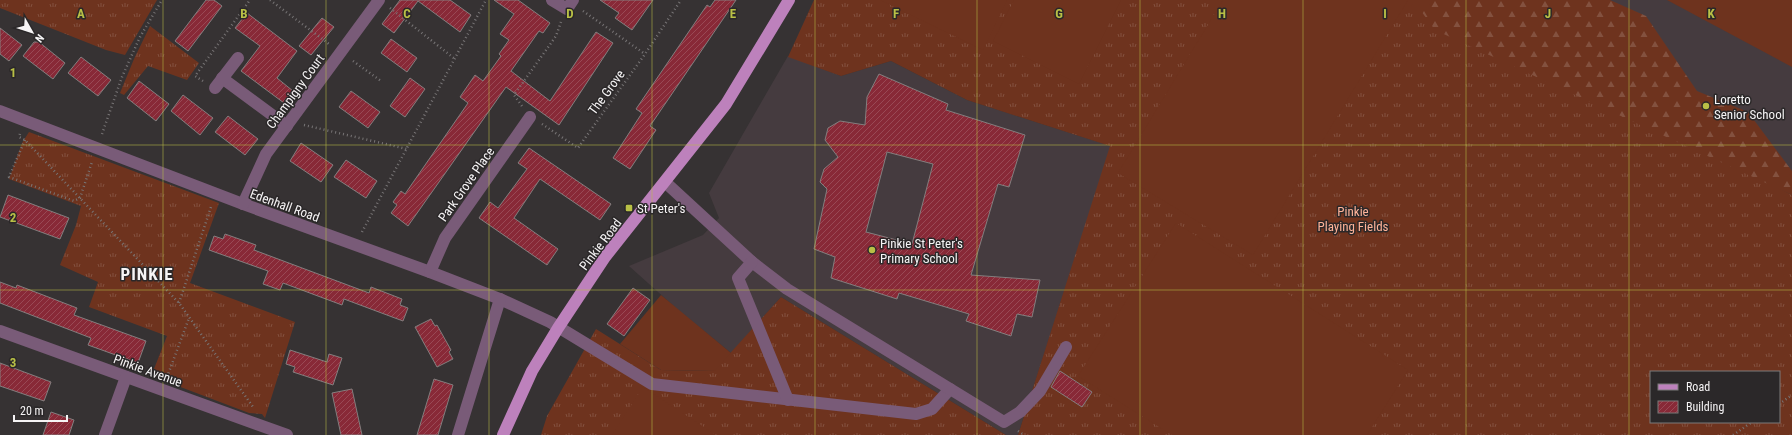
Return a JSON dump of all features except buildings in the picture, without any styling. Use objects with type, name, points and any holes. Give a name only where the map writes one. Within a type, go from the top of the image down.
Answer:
[{"type":"main road","name":"Pinkie Road","points":[[503,435],[532,371],[558,328],[605,257],[726,104],[789,0]]},
{"type":"street","points":[[552,0],[570,4]]},
{"type":"street","name":"Champigny Court","points":[[243,204],[266,154],[341,52],[383,2]]},
{"type":"street","points":[[238,58],[218,83],[288,124]]},
{"type":"street","name":"Edenhall Road","points":[[0,111],[243,204],[500,299],[540,317],[652,384],[916,414],[932,409],[950,389]]},
{"type":"street","name":"Park Grove Place","points":[[430,272],[445,238],[530,117]]},
{"type":"street","points":[[665,182],[752,262],[787,289],[1004,422],[1020,412],[1040,391],[1066,347]]},
{"type":"street","points":[[752,262],[738,278],[788,400]]},
{"type":"street","points":[[458,435],[500,299]]},
{"type":"street","name":"Pinkie Avenue","points":[[0,331],[287,435]]},
{"type":"street","points":[[105,435],[126,377]]},
{"type":"path","points":[[25,140],[9,177],[74,201],[80,198],[122,77],[140,37],[162,0]]},
{"type":"path","points":[[218,83],[195,76],[250,0]]},
{"type":"path","points":[[270,0],[381,81]]},
{"type":"path","points":[[355,246],[486,0]]},
{"type":"path","name":"The Grove","points":[[530,117],[578,148],[645,54],[681,0]]},
{"type":"path","points":[[383,2],[455,59]]},
{"type":"path","points":[[530,117],[514,95],[556,36],[570,4],[645,54]]},
{"type":"path","points":[[26,121],[19,137],[25,140],[179,303],[258,413],[260,425]]},
{"type":"path","points":[[288,124],[407,149]]},
{"type":"path","points":[[179,303],[211,206],[219,209],[223,196]]},
{"type":"path","points":[[162,390],[189,318]]},
{"type":"path","points":[[1780,403],[1792,395]]},
{"type":"path","points":[[1733,435],[1751,423]]},
{"type":"shaded area","name":"Loretto Senior School","points":[[1420,0],[1792,0],[1792,195]]},
{"type":"shaded area","name":"Pinkie St Peter's Primary School","points":[[788,56],[841,76],[891,61],[967,100],[1111,146],[1018,435],[1006,435],[781,297],[731,353],[677,309],[629,266],[703,235],[719,218],[709,193]]},
{"type":"green space","points":[[0,0],[157,0],[125,55],[106,50],[0,8]]},
{"type":"green space","name":"Pinkie Playing Fields","points":[[814,0],[1420,0],[1792,195],[1792,435],[1018,435],[1110,146],[967,100],[891,61],[841,76],[788,57]]},
{"type":"green space","points":[[880,0],[1007,0],[983,50]]},
{"type":"green space","points":[[1014,0],[1121,0],[1079,84],[993,41]]},
{"type":"green space","points":[[1223,0],[1408,0],[1253,255],[1118,173]]},
{"type":"green space","name":"Loretto Senior School","points":[[1413,0],[1610,0],[1646,16],[1697,91],[1748,112],[1792,171],[1792,195],[1435,30]]},
{"type":"green space","points":[[1667,0],[1792,0],[1792,67]]},
{"type":"green space","points":[[150,26],[199,63],[187,80],[148,66],[124,95],[120,93]]},
{"type":"green space","points":[[29,132],[219,203],[190,283],[295,322],[265,418],[262,414],[249,413],[170,383],[152,374],[167,336],[89,307],[98,282],[60,265],[76,225],[81,206],[9,179],[22,143]]},
{"type":"green space","points":[[1176,223],[1408,370],[1367,435],[1172,435],[1078,376]]},
{"type":"green space","points":[[661,295],[731,353],[715,371],[661,370],[620,344]]},
{"type":"green space","points":[[781,297],[1006,435],[541,435],[547,416],[596,329],[661,370],[714,371]]},
{"type":"green space","points":[[643,387],[716,435],[612,435]]},
{"type":"place","name":"Loretto Senior School","points":[[1706,106]]},
{"type":"place","name":"St Peter's","points":[[629,208]]},
{"type":"place","name":"Pinkie St Peter's Primary School","points":[[872,250]]},
{"type":"district","name":"PINKIE","points":[[147,274]]}]
